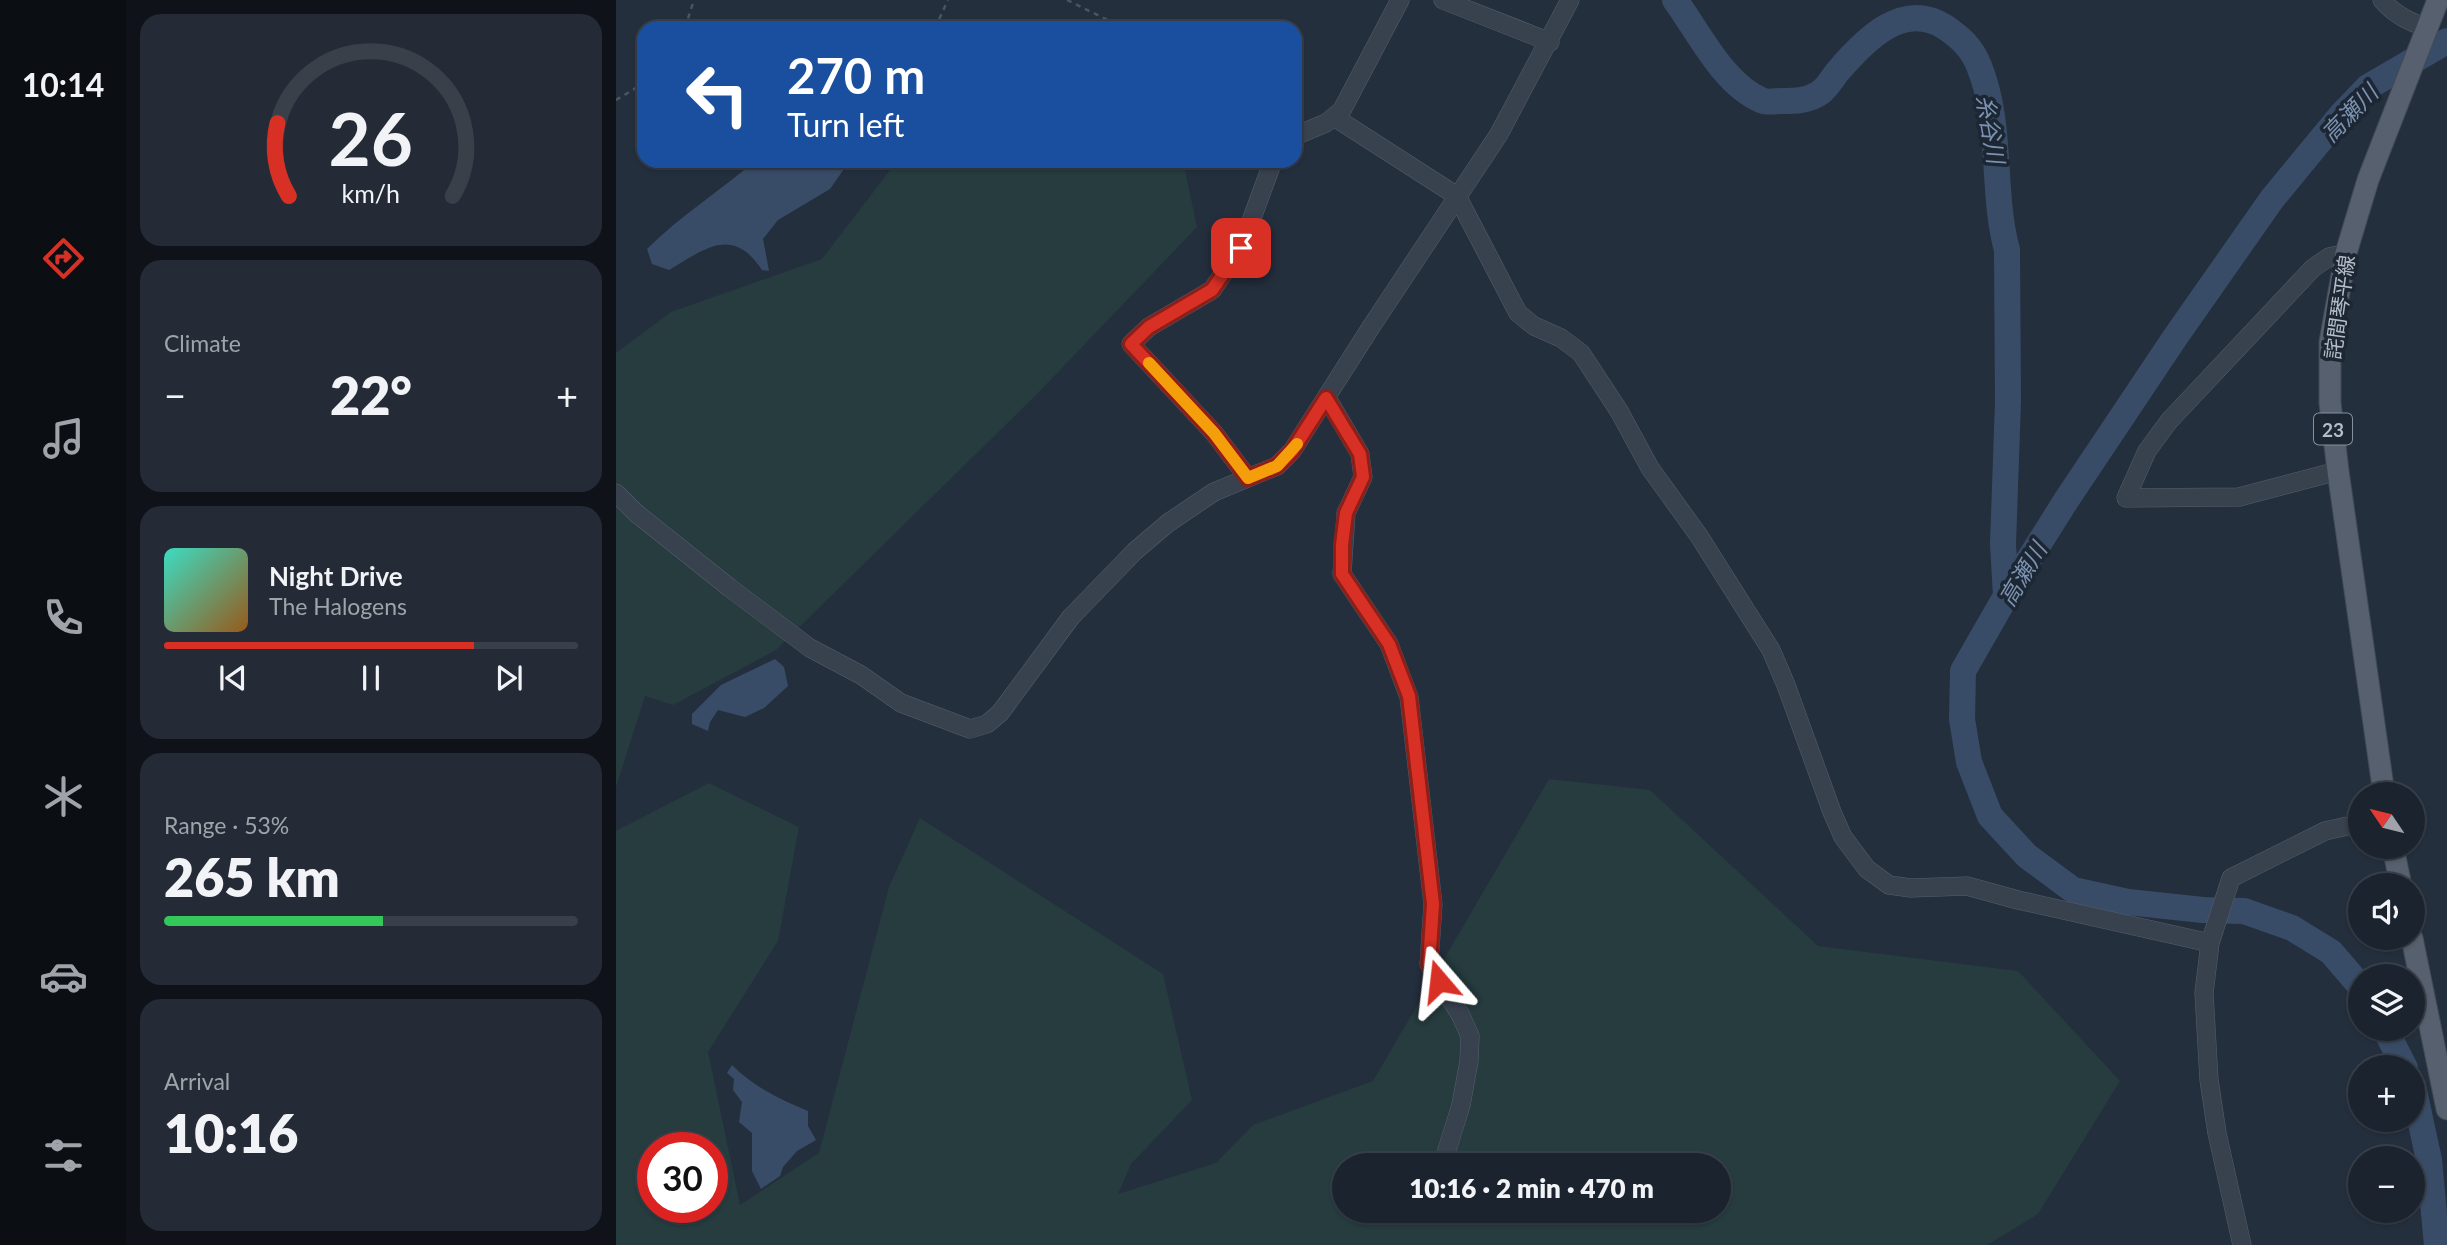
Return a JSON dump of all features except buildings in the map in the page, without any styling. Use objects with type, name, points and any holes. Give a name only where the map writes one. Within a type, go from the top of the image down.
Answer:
[{"type":"main road","name":"詫間琴平線","points":[[2382,782],[2338,471],[2330,403],[2330,342],[2346,253],[2368,180],[2438,0]]},
{"type":"main road","points":[[2414,950],[2447,1109]]},
{"type":"street","points":[[1302,133],[1326,123],[1342,110],[1400,0]]},
{"type":"street","points":[[1443,0],[1550,42]]},
{"type":"street","points":[[616,493],[636,513],[810,648],[861,675],[901,703],[970,729],[987,724],[1000,713],[1071,617],[1135,551],[1168,523],[1214,492],[1277,466],[1292,451],[1499,134],[1570,0]]},
{"type":"street","points":[[2382,0],[2404,19],[2427,28]]},
{"type":"street","points":[[1334,117],[1457,196],[1518,313],[1534,326],[1561,338],[1580,353],[1619,411],[1650,468],[1699,536],[1771,650],[1832,812],[1843,837],[1867,869],[1889,885],[1911,888],[1967,886],[2210,943]]},
{"type":"street","points":[[1248,478],[1214,433],[1131,344],[1149,327],[1212,290],[1241,248],[1270,168]]},
{"type":"street","points":[[2338,471],[2239,497],[2126,498],[2147,451],[2169,421],[2313,268],[2329,257],[2346,253]]},
{"type":"street","points":[[1326,398],[1360,454],[1363,477],[1346,513],[1342,574],[1389,644],[1409,696],[1433,904],[1429,964],[1470,1036],[1469,1061],[1461,1105],[1446,1153]]},
{"type":"street","points":[[2242,1245],[2217,1133],[2209,1080],[2204,993],[2210,943],[2231,878],[2325,831],[2348,826]]},
{"type":"path","points":[[687,21],[694,0]]},
{"type":"path","points":[[938,21],[948,0]]},
{"type":"path","points":[[1067,0],[1110,21]]},
{"type":"path","points":[[616,100],[637,87]]},
{"type":"green space","points":[[892,168],[1184,168],[1197,227],[1037,394],[776,650],[673,705],[645,696],[616,787],[616,353],[671,312],[822,259]]},
{"type":"green space","points":[[1549,779],[1650,790],[1818,946],[2018,971],[2120,1081],[2038,1214],[1987,1245],[616,1245],[616,831],[709,783],[799,827],[778,941],[708,1052],[725,1132],[637,1132],[637,1223],[728,1223],[728,1148],[740,1205],[819,1153],[889,887],[920,818],[1163,974],[1192,1100],[1131,1164],[1118,1194],[1216,1163],[1253,1125],[1373,1081]]},
{"type":"water","points":[[746,168],[844,169],[830,189],[778,220],[763,239],[769,271],[762,270],[751,256],[740,248],[730,245],[707,249],[669,270],[652,264],[647,249]]},
{"type":"water","points":[[775,659],[784,667],[788,686],[764,708],[745,717],[718,710],[708,731],[692,724],[692,714],[721,685]]},
{"type":"water","points":[[732,1065],[767,1092],[808,1111],[808,1126],[816,1140],[797,1151],[783,1167],[780,1176],[761,1189],[752,1171],[752,1133],[739,1122],[742,1102],[733,1090],[734,1079],[727,1073]]},
{"type":"waterway","name":"糸谷川","points":[[1675,0],[1723,70],[1747,92],[1766,101],[1800,100],[1818,94],[1873,36],[1900,21],[1914,18],[1929,20],[1945,27],[1973,54],[1986,88],[1991,111],[1999,205],[2007,250],[2008,402],[2003,544],[2006,596]]},
{"type":"waterway","name":"高瀬川","points":[[2348,972],[2331,952],[2292,928],[2244,911],[2203,910],[2128,902],[2073,890],[2027,856],[1990,816],[1969,762],[1962,719],[1963,671],[2067,499],[2272,199],[2342,114],[2368,87],[2447,41]]},
{"type":"waterway","name":"高瀬川","points":[[2391,1041],[2398,1055]]},
{"type":"waterway","name":"高瀬川","points":[[2423,1132],[2429,1160],[2437,1245]]},
{"type":"slow traffic","points":[[1149,363],[1214,433],[1248,478],[1277,466],[1297,444]]},
{"type":"route","points":[[1241,248],[1212,290],[1149,327],[1131,344],[1214,433],[1248,478],[1277,466],[1292,451],[1326,398],[1360,454],[1363,477],[1346,513],[1342,574],[1389,644],[1409,696],[1433,904],[1429,964],[1439,981]]}]
